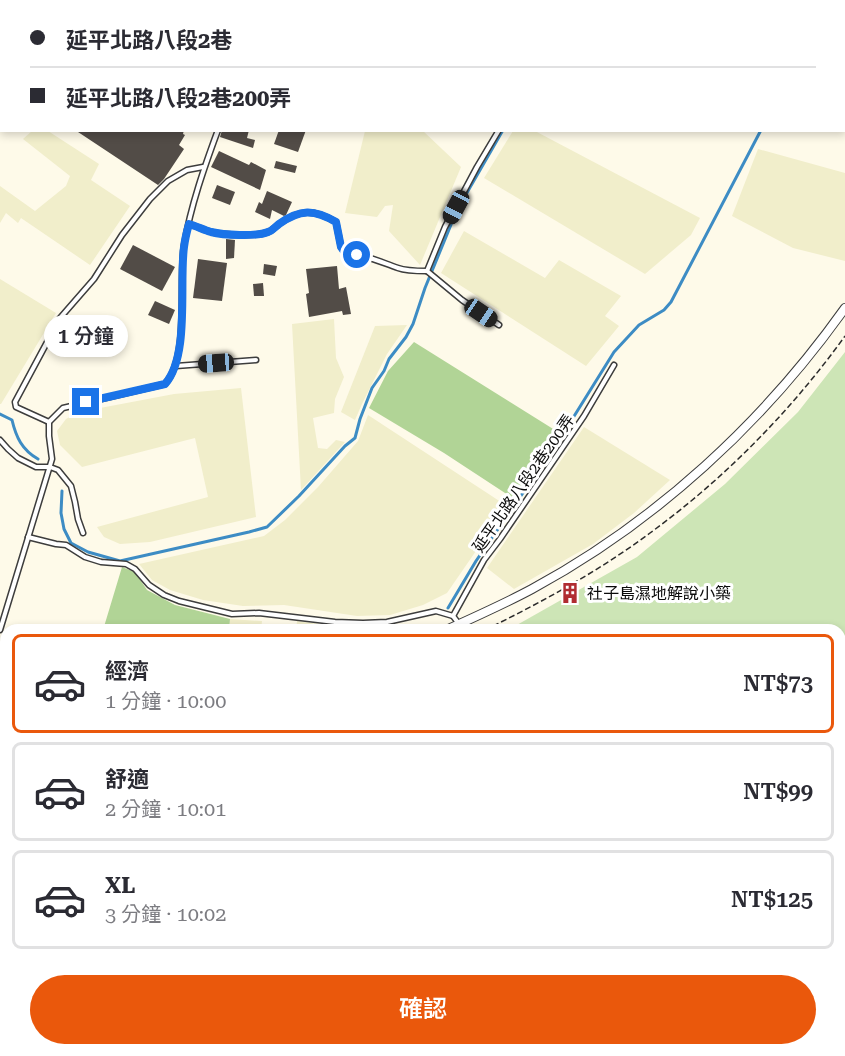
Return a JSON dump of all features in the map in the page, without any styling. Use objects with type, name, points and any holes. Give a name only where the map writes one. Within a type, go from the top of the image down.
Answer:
[{"type":"street","points":[[459,624],[532,589],[580,560],[675,492],[722,450],[791,378],[845,308]]},
{"type":"lane","points":[[2,624],[52,459],[49,422],[63,408],[165,384],[177,366],[182,322],[184,247],[196,190],[217,132]]},
{"type":"lane","points":[[427,272],[445,227],[498,132]]},
{"type":"lane","points":[[49,422],[16,407],[15,402],[60,318],[94,279],[122,235],[150,199],[168,182],[187,170],[204,167]]},
{"type":"lane","points":[[189,224],[212,232],[256,235],[269,232],[299,213],[311,212],[326,216],[336,222],[341,247],[346,254],[381,261],[400,269],[427,272],[462,300],[499,325]]},
{"type":"lane","points":[[177,366],[256,360]]},
{"type":"lane","name":"延平北路八段2巷200弄","points":[[453,616],[484,560],[584,416],[614,365]]},
{"type":"lane","points":[[0,440],[18,458],[36,467],[50,467],[58,470],[70,486],[83,533]]},
{"type":"lane","points":[[28,537],[56,544],[66,544],[85,557],[101,562],[126,564],[135,569],[148,585],[164,595],[232,614],[259,613],[363,623],[387,622],[436,611],[453,616],[459,624]]},
{"type":"shaded area","points":[[31,132],[50,132],[99,164],[91,180],[130,206],[90,265],[21,218],[18,223],[6,213],[0,223],[0,186],[35,211],[66,186],[70,176],[23,139]]},
{"type":"shaded area","points":[[365,132],[424,132],[461,167],[420,265],[389,231],[393,205],[385,206],[377,217],[345,213]]},
{"type":"shaded area","points":[[512,132],[537,132],[700,218],[691,235],[645,274],[484,178]]},
{"type":"shaded area","points":[[758,149],[845,173],[845,261],[793,248],[732,216]]},
{"type":"shaded area","points":[[464,231],[545,278],[559,260],[621,296],[605,316],[619,326],[586,366],[441,273]]},
{"type":"shaded area","points":[[0,279],[56,313],[1,404],[0,404]]},
{"type":"shaded area","points":[[334,319],[336,358],[344,377],[335,399],[334,413],[313,418],[318,448],[327,449],[336,440],[345,442],[301,490],[292,324]]},
{"type":"shaded area","points":[[407,325],[387,354],[355,420],[341,412],[375,326]]},
{"type":"shaded area","points":[[241,388],[256,517],[150,542],[120,544],[104,537],[97,527],[208,497],[195,438],[82,467],[60,445],[57,431],[66,419],[79,412],[174,394]]},
{"type":"shaded area","points":[[368,415],[507,506],[447,593],[423,605],[390,615],[357,616],[284,605],[243,606],[203,600],[170,590],[152,580],[139,564],[264,536],[285,520],[318,487],[358,441]]},
{"type":"shaded area","points":[[584,427],[670,480],[634,513],[593,544],[514,589],[487,568]]},
{"type":"shaded area","points":[[230,619],[262,621],[262,624],[230,624]]},
{"type":"shaded area","points":[[297,621],[320,624],[297,624]]},
{"type":"green space","points":[[414,342],[558,432],[514,499],[369,408],[388,371]]},
{"type":"green space","points":[[845,352],[845,624],[519,624],[637,557],[725,484],[798,412]]},
{"type":"green space","points":[[122,567],[135,572],[147,590],[175,605],[230,619],[230,624],[105,624]]},
{"type":"building","points":[[78,132],[184,132],[185,135],[179,145],[184,149],[158,185]]},
{"type":"building","points":[[221,132],[248,132],[247,138],[255,140],[253,148],[220,137]]},
{"type":"building","points":[[278,132],[305,132],[298,152],[274,144]]},
{"type":"building","points":[[219,151],[266,170],[260,190],[211,167]]},
{"type":"building","points":[[276,161],[297,166],[295,173],[274,168]]},
{"type":"building","points":[[217,185],[235,192],[230,205],[212,198]]},
{"type":"building","points":[[267,191],[292,202],[286,215],[272,210],[270,219],[255,212],[259,202],[262,204]]},
{"type":"building","points":[[226,239],[235,240],[234,258],[226,259]]},
{"type":"building","points":[[133,245],[175,267],[162,291],[120,269]]},
{"type":"building","points":[[198,259],[227,263],[222,301],[193,298]]},
{"type":"building","points":[[264,264],[277,266],[275,276],[263,274]]},
{"type":"building","points":[[337,266],[339,289],[346,287],[351,314],[343,315],[342,311],[309,317],[306,269]]},
{"type":"building","points":[[263,283],[264,296],[254,296],[253,284]]},
{"type":"building","points":[[155,301],[175,310],[169,324],[148,315]]},
{"type":"waterway","points":[[62,491],[61,513],[64,529],[71,543],[88,552],[120,561],[267,527],[355,438],[372,388],[413,324],[457,210],[502,132]]},
{"type":"waterway","points":[[448,608],[476,561],[558,442],[614,352],[639,325],[664,310],[671,302],[760,132]]},
{"type":"waterway","points":[[0,414],[12,420],[20,442],[38,459]]},
{"type":"place","name":"社子島濕地解說小築","points":[[570,593]]},
{"type":"route","points":[[86,402],[165,384],[169,380],[177,366],[182,322],[184,247],[189,224],[212,232],[256,235],[269,232],[299,213],[311,212],[326,216],[336,222],[341,247],[346,254],[357,255]]}]
